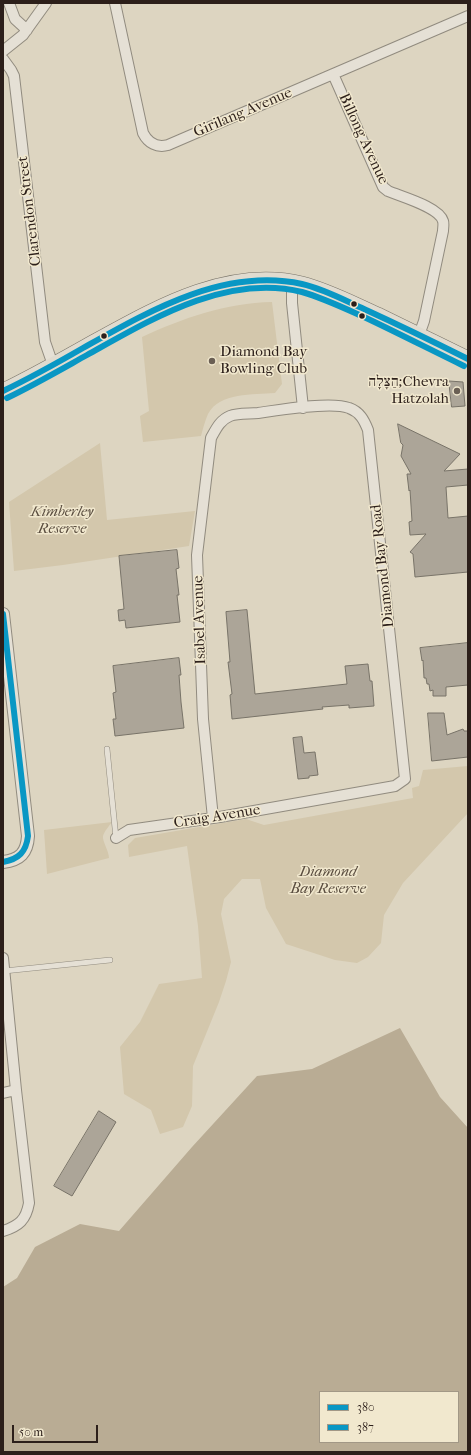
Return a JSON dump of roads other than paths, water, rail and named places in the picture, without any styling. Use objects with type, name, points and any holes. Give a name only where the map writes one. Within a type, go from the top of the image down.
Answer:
[{"type":"main road","points":[[3,391],[132,321],[182,297],[233,283],[269,280],[305,285],[329,293],[468,359]]},
{"type":"street","points":[[9,3],[14,19],[27,30]]},
{"type":"street","points":[[3,51],[23,35],[46,3]]},
{"type":"street","name":"Girilang Avenue","points":[[115,3],[143,133],[146,138],[154,144],[163,146],[468,16]]},
{"type":"street","name":"Clarendon Street","points":[[3,59],[14,76],[45,342],[53,365]]},
{"type":"street","name":"Billong Avenue","points":[[333,74],[383,187],[388,191],[430,208],[438,214],[443,221],[443,231],[434,276],[424,321],[419,335]]},
{"type":"street","points":[[292,283],[292,303],[303,408]]},
{"type":"street","name":"Diamond Bay Road","points":[[218,424],[230,416],[303,408],[339,406],[349,408],[357,412],[364,420],[368,430],[405,779]]},
{"type":"street","name":"Isabel Avenue","points":[[213,818],[203,720],[198,555],[211,438],[218,424]]},
{"type":"street","points":[[3,614],[28,836],[27,846],[22,854],[14,860],[3,862]]},
{"type":"street","name":"Craig Avenue","points":[[116,838],[129,830],[213,818],[395,786],[405,779]]},
{"type":"street","points":[[3,958],[6,1013],[29,1203],[27,1212],[19,1223],[13,1228],[3,1231]]},
{"type":"street","points":[[3,1093],[16,1090]]},
{"type":"lane","name":"Craig Avenue","points":[[107,749],[116,838]]},
{"type":"lane","points":[[4,971],[110,960]]},
{"type":"place","name":"Diamond Bay Bowling Club","points":[[212,361]]},
{"type":"place","name":"הַצָּלָה;Chevra Hatzolah","points":[[457,391]]},
{"type":"park label","name":"Kimberley Reserve","points":[[62,520]]},
{"type":"park label","name":"Diamond Bay Reserve","points":[[328,880]]}]
